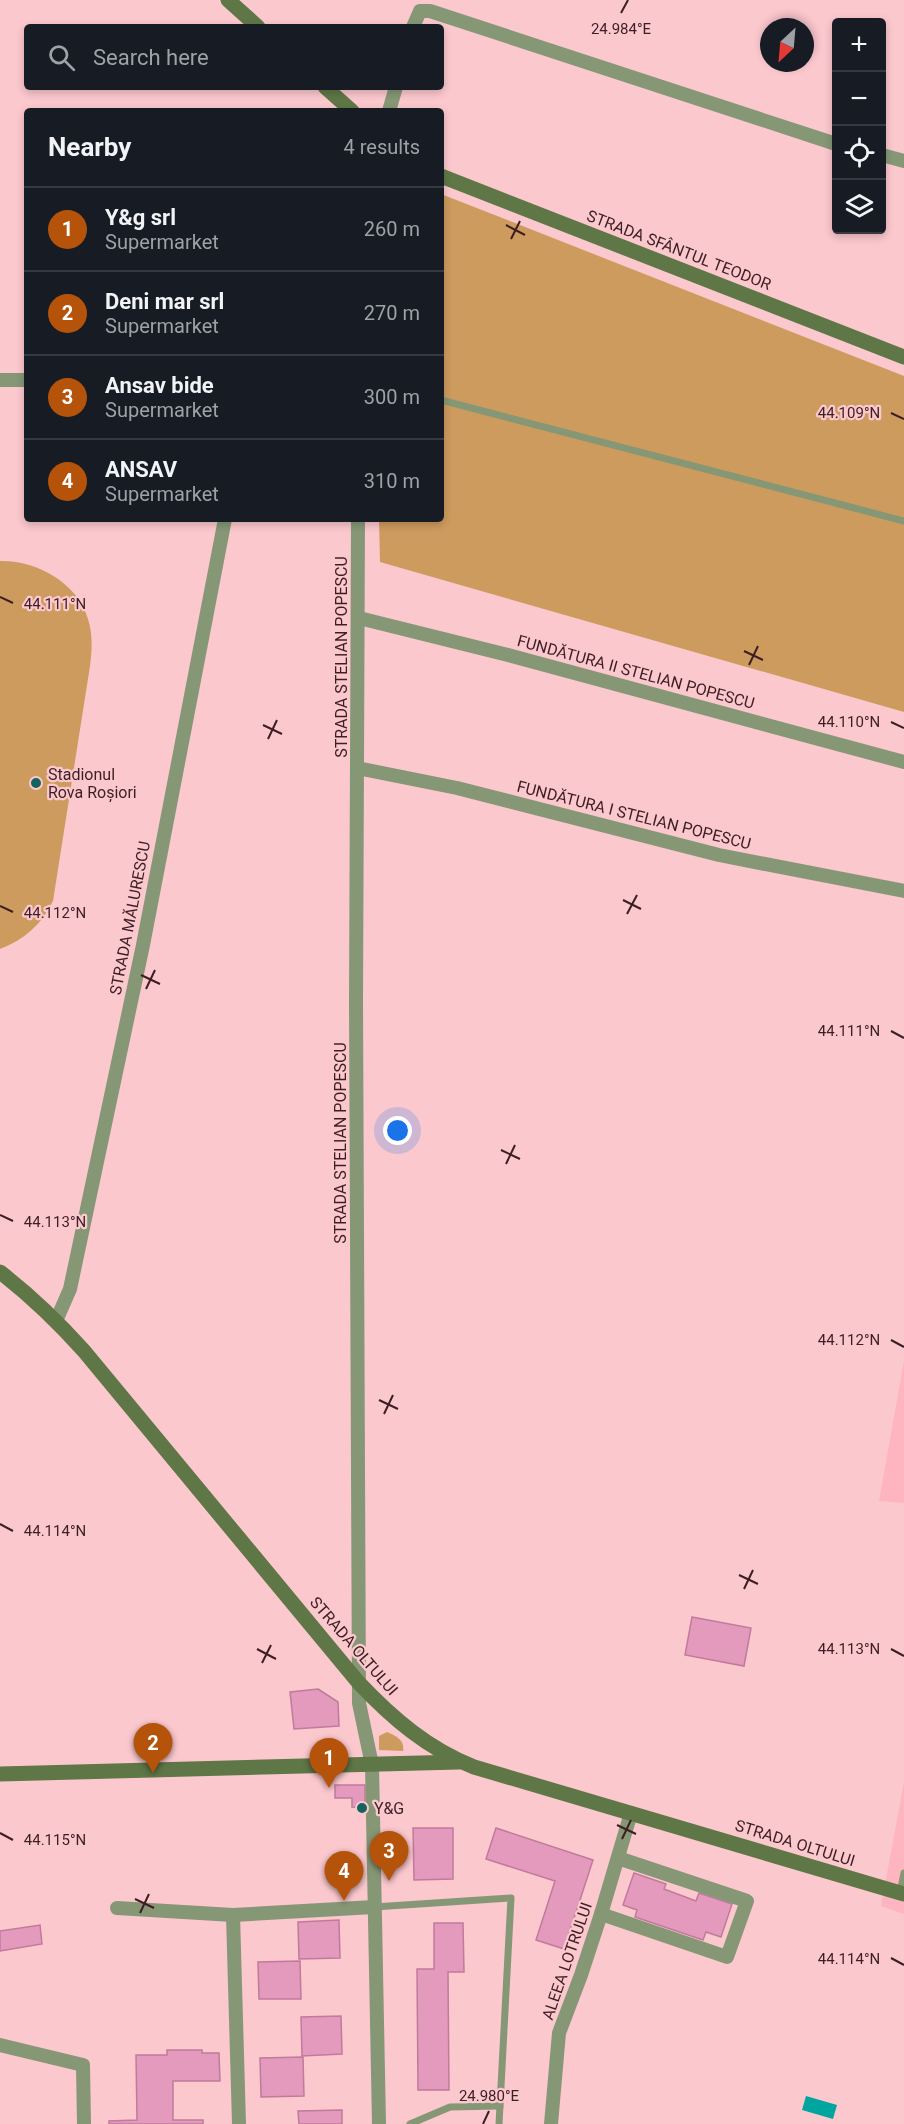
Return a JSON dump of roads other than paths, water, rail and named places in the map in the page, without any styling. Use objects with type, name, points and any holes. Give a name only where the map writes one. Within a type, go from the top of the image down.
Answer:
[{"type":"main road","points":[[228,0],[255,24]]},
{"type":"main road","points":[[328,90],[349,108]]},
{"type":"main road","name":"STRADA SFÂNTUL TEODOR","points":[[444,177],[904,357]]},
{"type":"main road","name":"STRADA OLTULUI","points":[[0,1272],[24,1290],[84,1351],[358,1683],[384,1709],[432,1746],[461,1762],[902,1894]]},
{"type":"main road","points":[[0,1774],[461,1762]]},
{"type":"street","points":[[414,24],[420,11],[430,10],[832,142]]},
{"type":"street","points":[[390,108],[395,90]]},
{"type":"street","points":[[886,156],[904,161]]},
{"type":"street","points":[[0,380],[24,380]]},
{"type":"street","name":"STRADA MĂLURESCU","points":[[56,1321],[70,1289],[143,945],[224,522]]},
{"type":"street","name":"STRADA STELIAN POPESCU","points":[[358,522],[356,1002],[358,1683],[360,1716],[372,1765],[379,2124]]},
{"type":"street","name":"FUNDĂTURA II STELIAN POPESCU","points":[[359,618],[504,654],[904,762]]},
{"type":"street","name":"FUNDĂTURA I STELIAN POPESCU","points":[[357,768],[457,788],[719,855],[904,891]]},
{"type":"street","name":"ALEEA LOTRULUI","points":[[551,2124],[559,2033],[601,1914],[631,1813]]},
{"type":"street","points":[[601,1914],[727,1957],[747,1900],[618,1858]]},
{"type":"street","points":[[117,1908],[233,1915],[374,1907]]},
{"type":"street","points":[[233,1915],[238,2124]]},
{"type":"street","points":[[0,2045],[83,2065],[84,2124]]},
{"type":"lane","points":[[444,401],[904,521]]},
{"type":"lane","points":[[902,1894],[904,1873]]},
{"type":"lane","points":[[374,1907],[511,1898],[499,2124]]},
{"type":"lane","points":[[410,2124],[450,2107],[500,2106]]},
{"type":"water","points":[[806,2096],[837,2105],[833,2119],[802,2110]]},
{"type":"place","name":"Stadionul Rova Roșiori","points":[[36,783]]},
{"type":"place","name":"Deni mar srl","points":[[153,1773]]},
{"type":"place","name":"Y&g srl","points":[[329,1788]]},
{"type":"place","name":"Y&G","points":[[362,1808]]},
{"type":"place","name":"Ansav bide","points":[[389,1881]]},
{"type":"place","name":"ANSAV","points":[[344,1901]]}]
